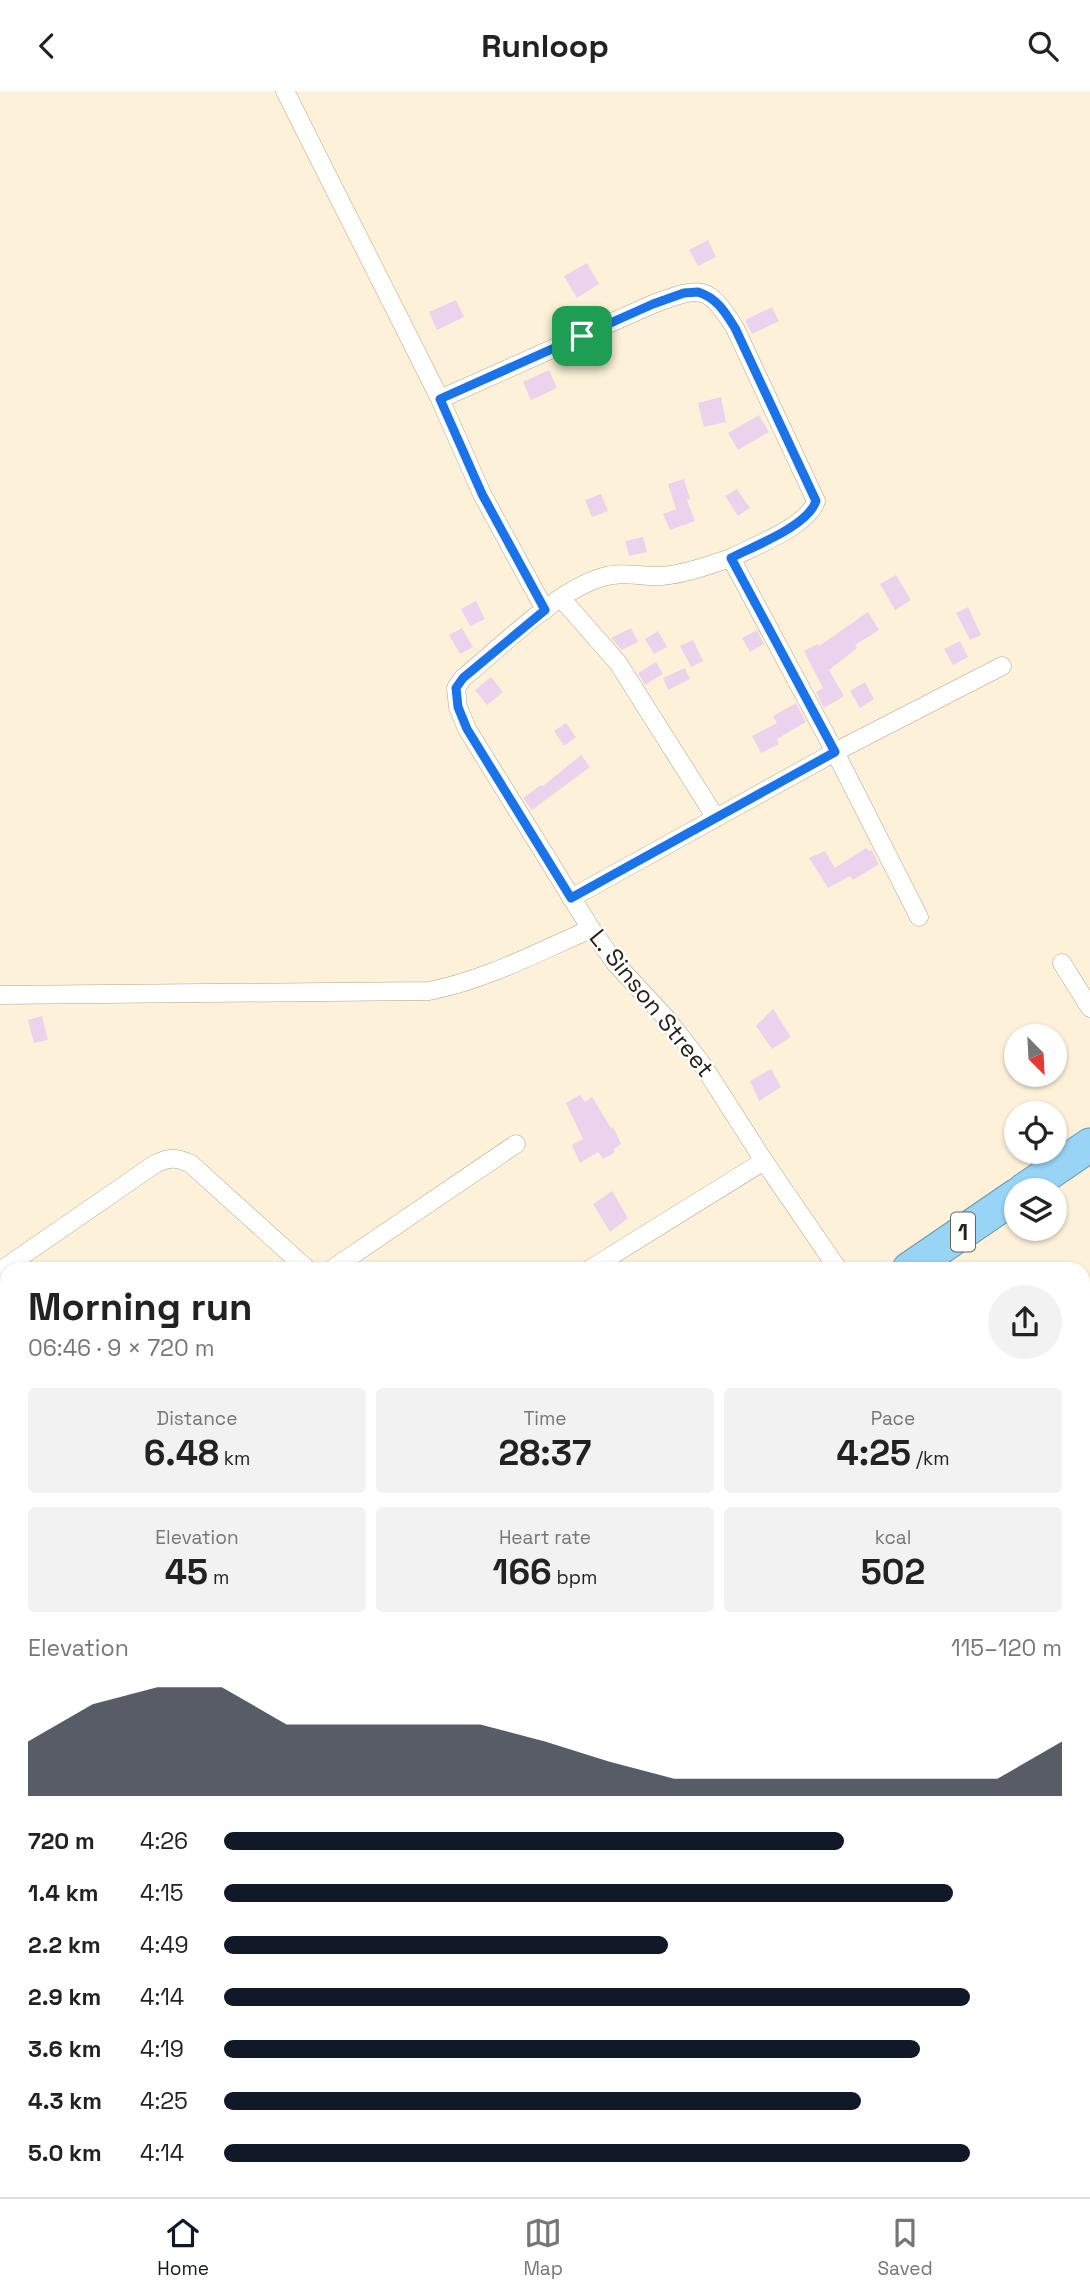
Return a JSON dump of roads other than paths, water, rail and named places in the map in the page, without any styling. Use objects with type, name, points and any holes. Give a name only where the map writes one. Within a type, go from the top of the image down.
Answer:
[{"type":"highway","points":[[1042,1178],[1090,1145]]},
{"type":"highway","name":"1","points":[[919,1262],[1004,1204]]},
{"type":"street","points":[[285,91],[440,399],[482,494],[545,610],[588,582],[605,576],[664,576],[731,558],[780,533],[814,509],[816,501],[735,328],[711,296],[698,292],[684,293],[653,304],[440,399]]},
{"type":"street","points":[[731,558],[835,752],[919,917]]},
{"type":"street","points":[[561,598],[618,663],[716,818]]},
{"type":"street","name":"L. Sinson Street","points":[[545,610],[463,678],[456,688],[458,707],[467,729],[591,929],[616,964],[667,1019],[696,1056],[833,1262]]},
{"type":"street","points":[[571,898],[835,752],[1002,666]]},
{"type":"street","points":[[0,995],[429,991],[455,986],[492,973],[591,929]]},
{"type":"street","points":[[1062,963],[1090,1008]]},
{"type":"street","points":[[342,1262],[516,1144]]},
{"type":"street","points":[[13,1262],[155,1164],[177,1157],[191,1164],[296,1262]]},
{"type":"street","points":[[601,1262],[764,1161]]}]
